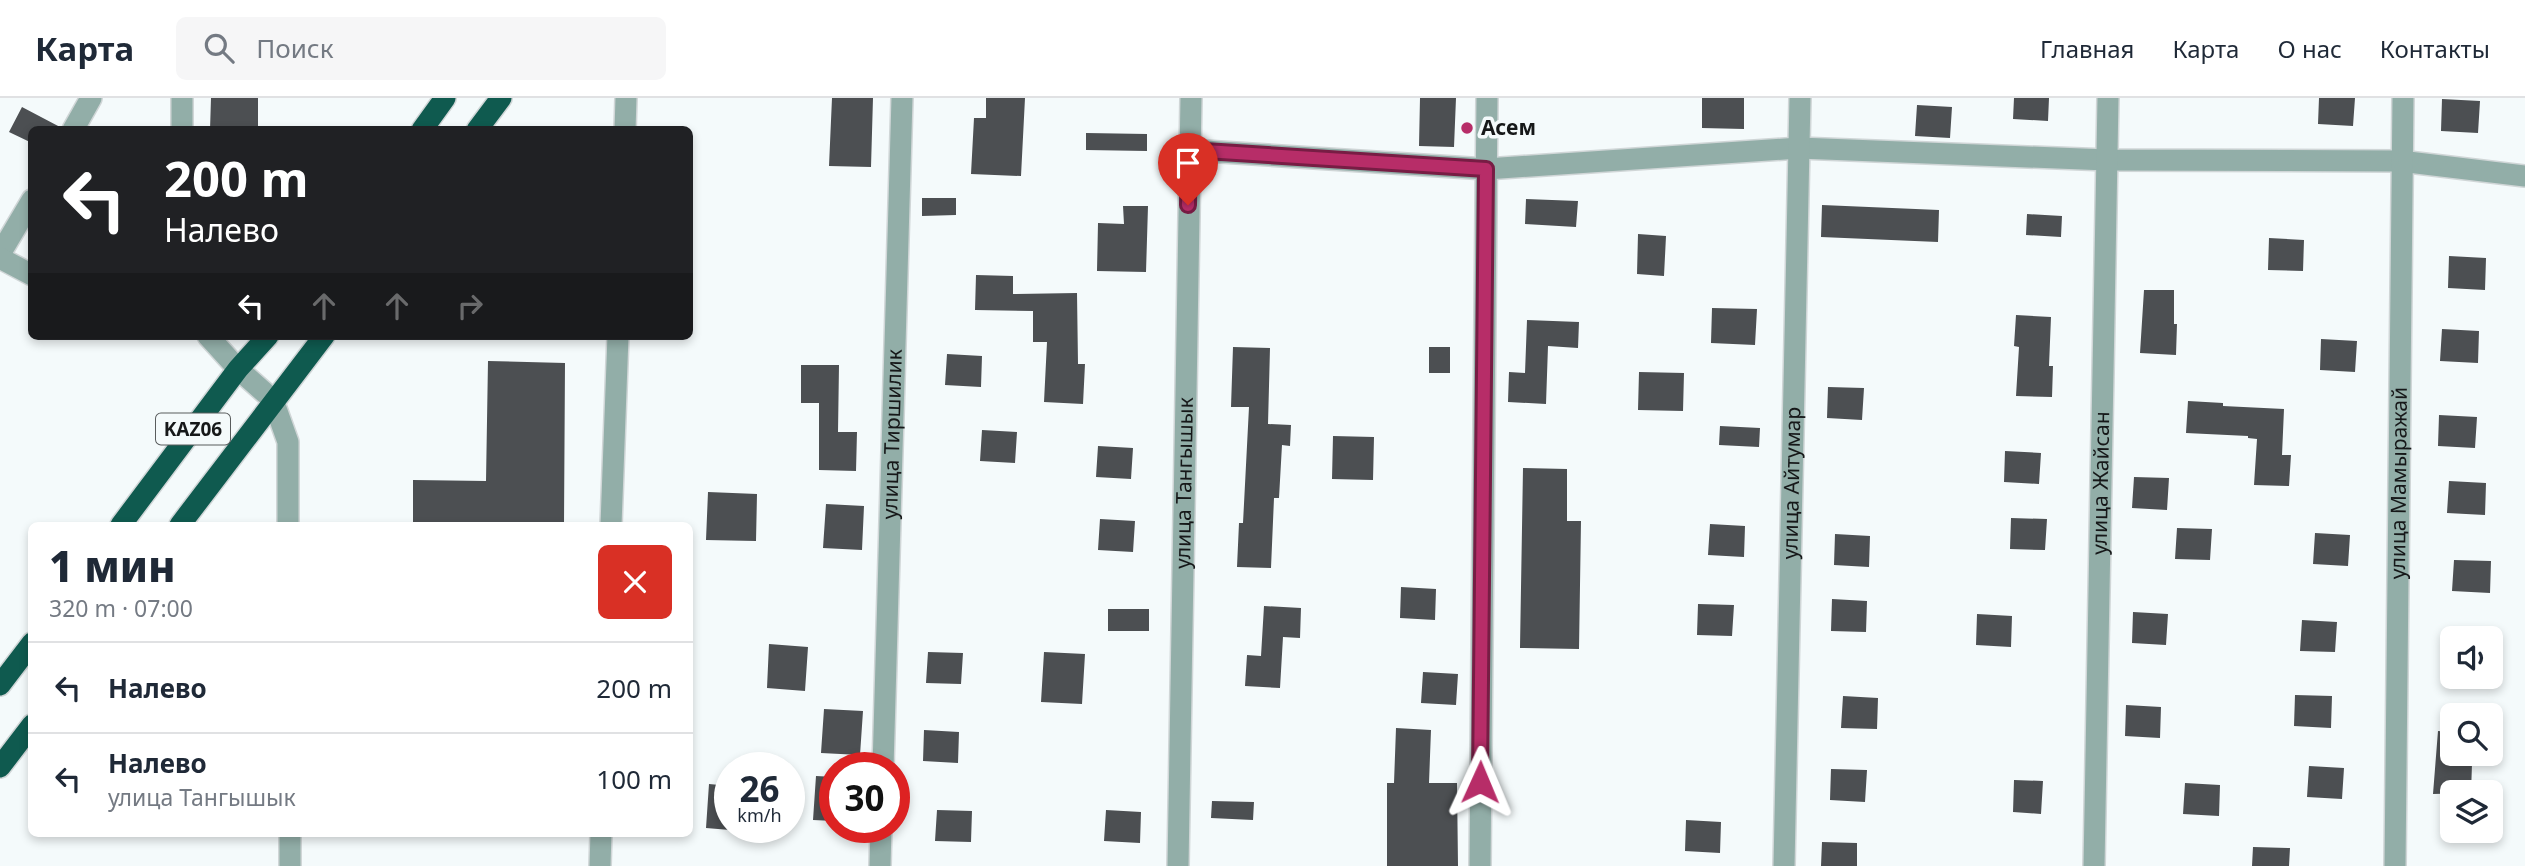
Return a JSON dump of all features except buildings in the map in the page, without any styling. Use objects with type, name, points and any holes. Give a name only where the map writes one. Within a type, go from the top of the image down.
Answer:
[{"type":"highway","points":[[425,126],[445,98]]},
{"type":"highway","points":[[480,126],[501,98]]},
{"type":"highway","name":"KАZ06","points":[[123,522],[238,369],[264,340]]},
{"type":"highway","name":"KАZ06","points":[[182,522],[321,340]]},
{"type":"highway","points":[[0,685],[28,648]]},
{"type":"highway","points":[[0,767],[28,730]]},
{"type":"street","points":[[75,126],[91,98]]},
{"type":"street","points":[[182,98],[182,126]]},
{"type":"street","points":[[625,126],[626,98]]},
{"type":"street","name":"улица Тиршилик","points":[[883,752],[902,98]]},
{"type":"street","name":"улица Тангышык","points":[[1178,866],[1191,98]]},
{"type":"street","points":[[1480,866],[1488,98]]},
{"type":"street","name":"улица Айтумар","points":[[1784,866],[1800,98]]},
{"type":"street","name":"улица Жайсан","points":[[2094,866],[2108,98]]},
{"type":"street","name":"улица Мамыражай","points":[[2396,866],[2400,161],[2403,98]]},
{"type":"street","points":[[1189,150],[1486,169],[1799,148],[2108,160],[2400,161],[2525,176]]},
{"type":"street","points":[[28,207],[0,256],[28,273]]},
{"type":"street","points":[[212,340],[238,369],[273,400],[288,442],[288,522]]},
{"type":"street","points":[[611,522],[618,340]]},
{"type":"street","points":[[290,837],[290,866]]},
{"type":"street","points":[[600,866],[601,837]]},
{"type":"street","points":[[880,866],[881,843]]},
{"type":"place","name":"Асем","points":[[1467,128]]},
{"type":"route","points":[[1188,205],[1189,150],[1486,169],[1480,782]]}]
